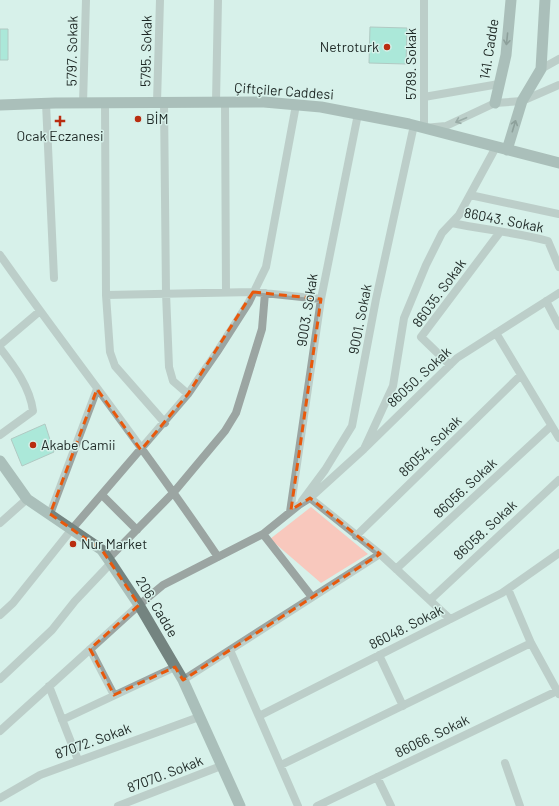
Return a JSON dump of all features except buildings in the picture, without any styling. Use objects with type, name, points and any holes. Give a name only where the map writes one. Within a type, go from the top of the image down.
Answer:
[{"type":"street","name":"5797. Sokak","points":[[84,103],[86,0]]},
{"type":"street","name":"5795. Sokak","points":[[160,0],[160,102],[169,367],[173,381],[188,394]]},
{"type":"street","points":[[218,0],[226,292]]},
{"type":"street","name":"5789. Sokak","points":[[419,126],[424,96],[424,0]]},
{"type":"street","name":"141. Cadde","points":[[495,103],[506,55],[512,0]]},
{"type":"street","points":[[507,150],[522,101],[541,69],[545,0]]},
{"type":"street","points":[[541,69],[559,59]]},
{"type":"street","points":[[424,96],[499,84]]},
{"type":"street","points":[[419,126],[446,126],[495,103],[522,101],[559,85]]},
{"type":"street","name":"Çiftçiler Caddesi","points":[[0,106],[46,103],[264,102],[321,107],[419,126],[559,163]]},
{"type":"street","points":[[46,103],[54,278]]},
{"type":"street","points":[[105,103],[106,295],[110,352],[116,366],[165,423]]},
{"type":"street","points":[[0,615],[13,604],[72,529],[165,423],[188,394],[217,352],[253,292],[266,266],[296,105]]},
{"type":"street","name":"9003. Sokak","points":[[290,512],[321,299],[358,114]]},
{"type":"street","name":"9001. Sokak","points":[[299,505],[326,470],[352,426],[376,299],[419,126]]},
{"type":"street","points":[[364,449],[393,386],[404,318],[426,265],[442,233],[459,215],[496,147]]},
{"type":"street","points":[[470,195],[559,214]]},
{"type":"street","name":"86043. Sokak","points":[[452,223],[500,232],[525,234],[548,241],[559,267]]},
{"type":"street","name":"86035. Sokak","points":[[450,365],[421,337],[500,232]]},
{"type":"street","points":[[0,255],[141,450],[174,492],[218,557]]},
{"type":"street","points":[[106,295],[253,292],[321,299]]},
{"type":"street","points":[[0,679],[52,630],[75,601],[137,530],[174,492],[225,431],[236,413],[262,329],[265,293]]},
{"type":"street","name":"86050. Sokak","points":[[299,505],[310,498],[364,449],[457,358],[559,293]]},
{"type":"street","points":[[546,301],[559,326]]},
{"type":"street","points":[[0,435],[33,411],[32,403],[19,374],[0,346],[40,311]]},
{"type":"street","points":[[496,333],[559,438]]},
{"type":"street","name":"86054. Sokak","points":[[356,536],[521,375]]},
{"type":"street","points":[[50,514],[97,389]]},
{"type":"street","name":"86056. Sokak","points":[[396,569],[551,426]]},
{"type":"street","name":"206. Cadde","points":[[0,461],[27,500],[102,550],[110,561],[139,605],[183,680],[240,806]]},
{"type":"street","name":"86058. Sokak","points":[[430,600],[559,480]]},
{"type":"street","points":[[102,495],[137,530]]},
{"type":"street","points":[[310,498],[380,554],[450,619]]},
{"type":"street","points":[[0,523],[27,500]]},
{"type":"street","points":[[0,731],[163,585],[263,534],[299,505]]},
{"type":"street","points":[[263,534],[312,597]]},
{"type":"street","name":"86048. Sokak","points":[[259,716],[508,589],[559,553]]},
{"type":"street","points":[[183,680],[380,554]]},
{"type":"street","points":[[508,589],[531,643],[559,692]]},
{"type":"street","points":[[281,765],[531,643]]},
{"type":"street","points":[[90,649],[114,695]]},
{"type":"street","points":[[230,650],[298,806]]},
{"type":"street","points":[[379,655],[403,706]]},
{"type":"street","points":[[62,720],[175,667]]},
{"type":"street","points":[[49,686],[78,760]]},
{"type":"street","name":"86066. Sokak","points":[[317,806],[559,692]]},
{"type":"street","name":"87072. Sokak","points":[[0,798],[40,775],[199,717]]},
{"type":"street","points":[[505,763],[520,806]]},
{"type":"street","name":"87070. Sokak","points":[[118,806],[221,766]]},
{"type":"street","points":[[377,777],[391,806]]},
{"type":"highlighted area","points":[[253,292],[321,299],[291,510],[310,498],[380,554],[183,680],[175,667],[114,695],[90,649],[139,605],[102,550],[50,514],[97,389],[141,450],[188,394]]},
{"type":"shaded area","points":[[311,507],[368,554],[321,583],[270,539]]},
{"type":"place","name":"Netroturk","points":[[387,47]]},
{"type":"place","name":"BİM","points":[[138,119]]},
{"type":"place","name":"Ocak Eczanesi","points":[[60,121]]},
{"type":"place","name":"Akabe Camii","points":[[33,445]]},
{"type":"place","name":"Nur Market","points":[[73,544]]}]
